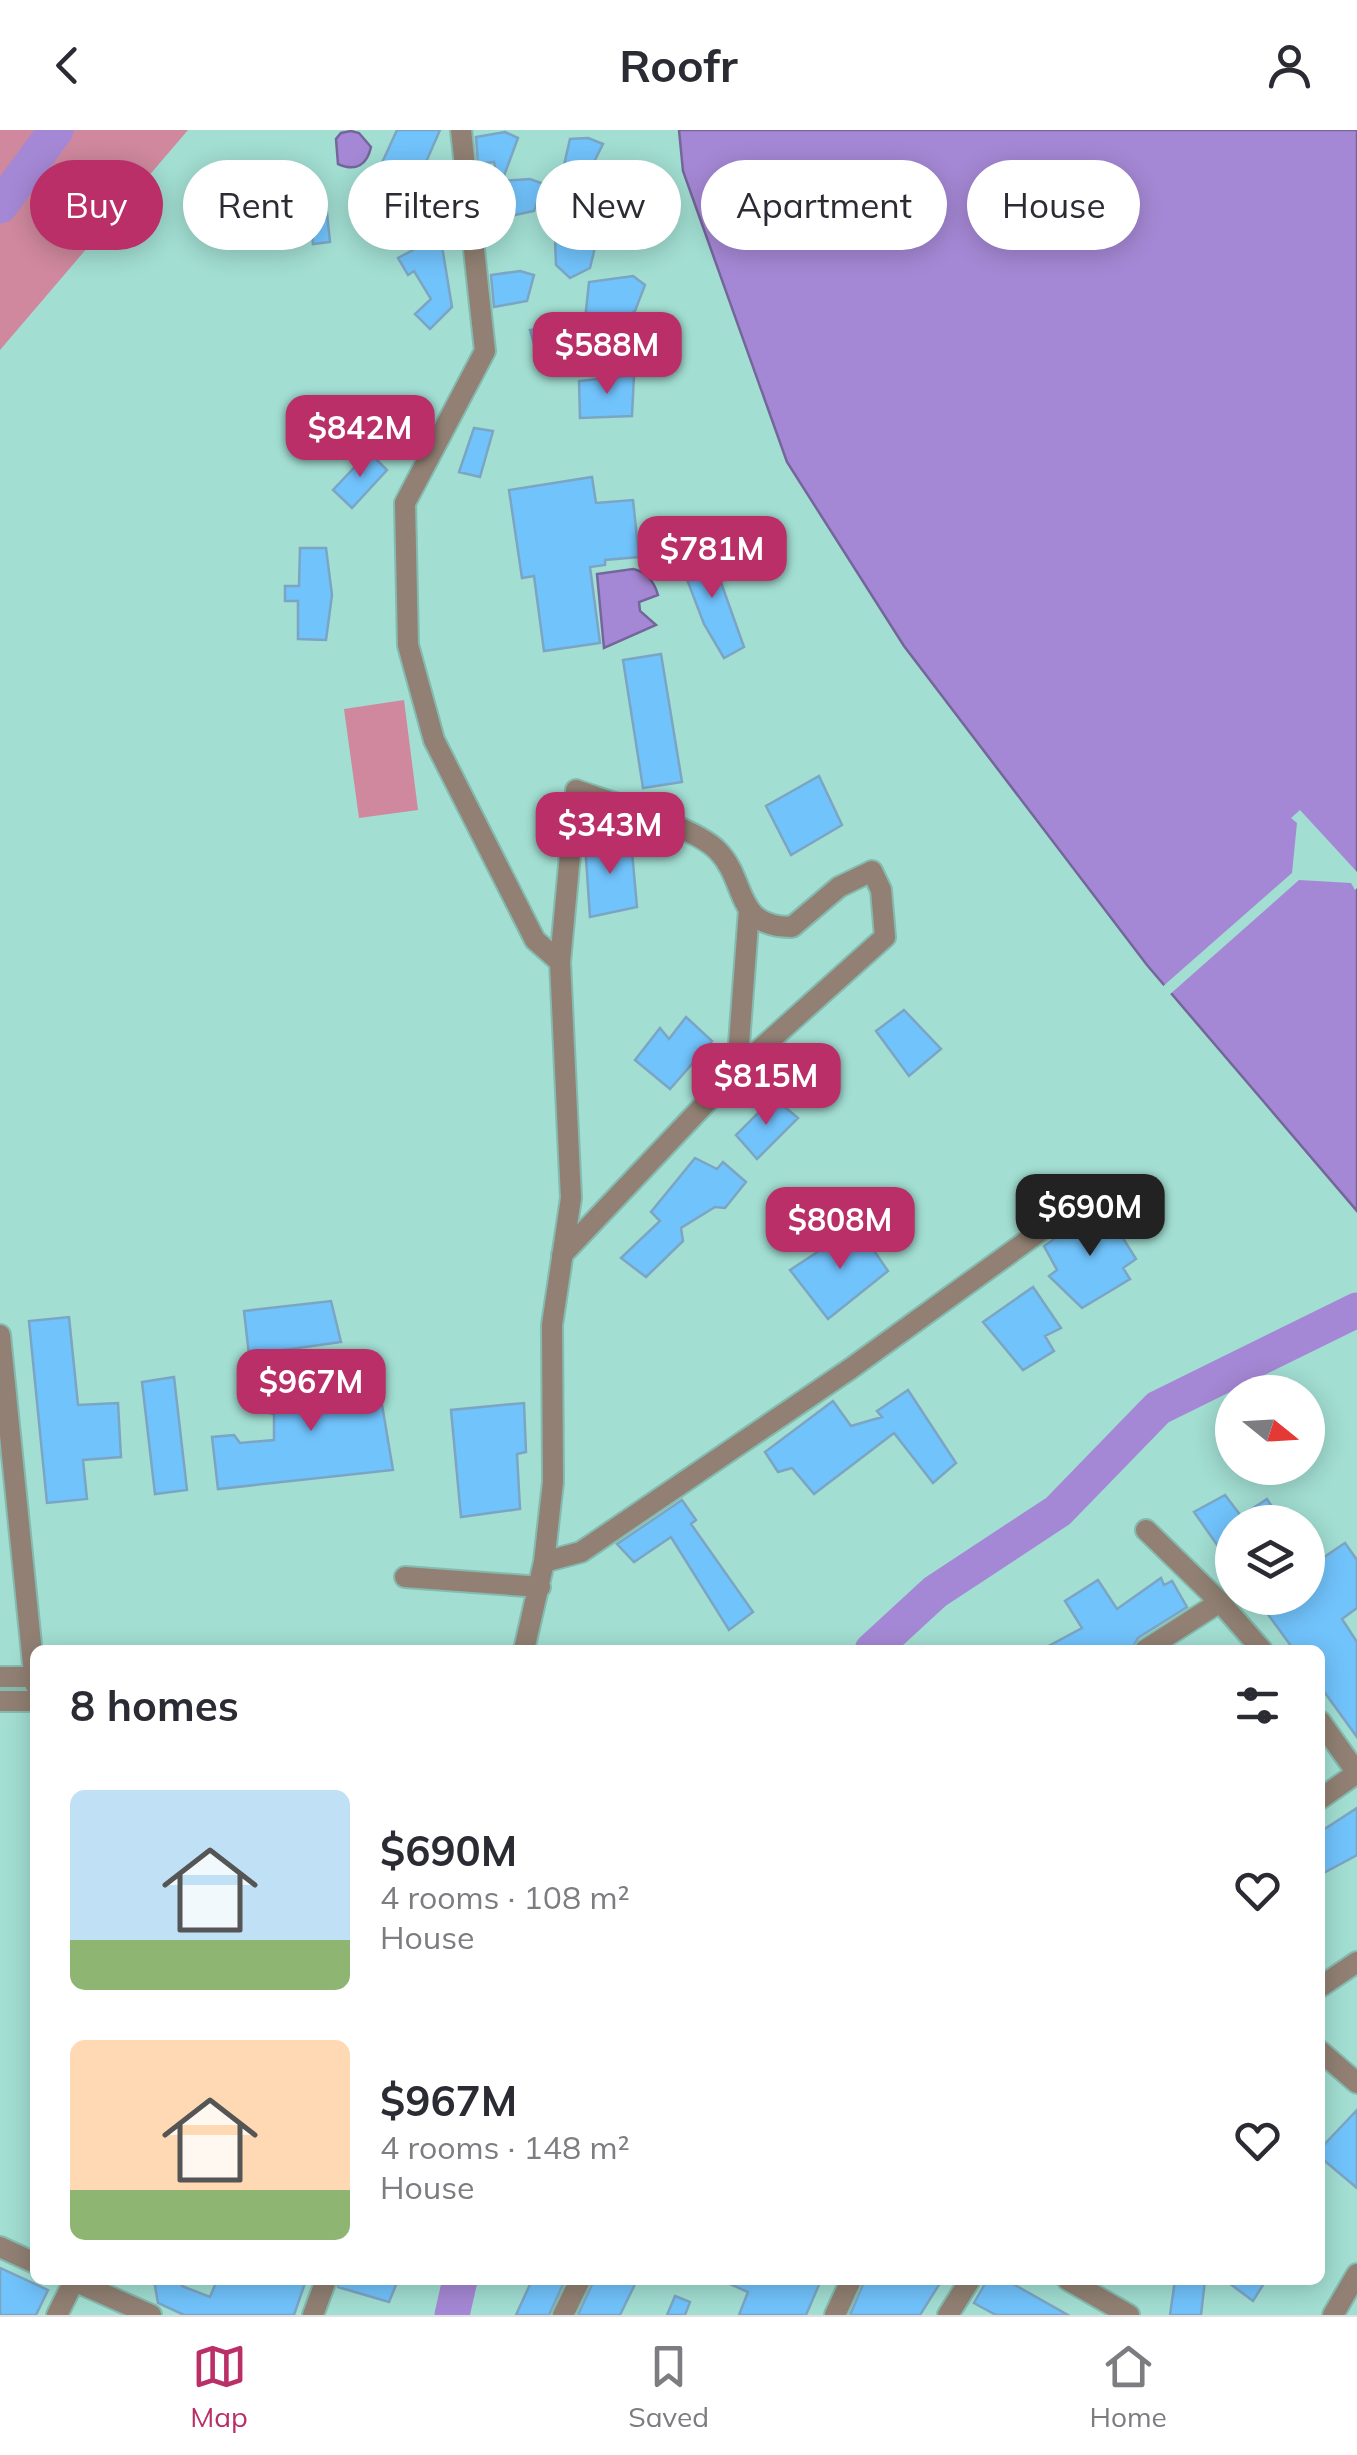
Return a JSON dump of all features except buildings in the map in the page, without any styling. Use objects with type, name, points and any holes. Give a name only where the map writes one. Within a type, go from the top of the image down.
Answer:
[{"type":"street","points":[[461,130],[484,351],[405,503],[408,645],[434,740],[535,940],[560,962]]},
{"type":"street","points":[[525,1645],[540,1587],[554,1482],[552,1325],[562,1255],[571,1198],[560,962],[576,790],[693,835],[718,851],[749,910],[770,927],[792,927],[839,887],[872,871],[881,890],[885,937],[737,1070],[562,1255]]},
{"type":"street","points":[[737,1070],[749,910]]},
{"type":"street","points":[[544,1562],[581,1552],[850,1368],[1092,1194]]},
{"type":"street","points":[[0,1335],[3,1397],[31,1645]]},
{"type":"street","points":[[1146,1530],[1215,1597]]},
{"type":"street","points":[[405,1577],[540,1587]]},
{"type":"street","points":[[1153,1645],[1215,1605]]},
{"type":"street","points":[[1231,1615],[1258,1645]]},
{"type":"street","points":[[0,1677],[30,1679]]},
{"type":"street","points":[[0,1701],[30,1701]]},
{"type":"street","points":[[1325,1729],[1357,1773],[1325,1795]]},
{"type":"street","points":[[1325,1984],[1357,1962]]},
{"type":"street","points":[[1325,2054],[1357,2083]]},
{"type":"street","points":[[0,2248],[30,2261]]},
{"type":"street","points":[[1332,2315],[1357,2274]]},
{"type":"street","points":[[57,2315],[71,2285]]},
{"type":"street","points":[[84,2285],[151,2315]]},
{"type":"street","points":[[312,2315],[324,2285]]},
{"type":"street","points":[[563,2315],[578,2285]]},
{"type":"street","points":[[835,2315],[848,2285]]},
{"type":"street","points":[[948,2315],[967,2285]]},
{"type":"street","points":[[1075,2285],[1115,2312]]},
{"type":"shaded area","points":[[0,130],[188,130],[162,160],[30,160],[30,250],[85,250],[0,350]]},
{"type":"shaded area","points":[[679,130],[1357,130],[1357,1211],[1147,965],[904,646],[787,462],[711,250],[947,250],[947,160],[701,160],[701,221],[683,171]]},
{"type":"shaded area","points":[[341,133],[359,133],[371,147],[366,160],[348,160],[348,166],[338,164],[336,139]]},
{"type":"shaded area","points":[[633,569],[646,575],[656,590],[658,595],[639,602],[640,611],[656,625],[604,648],[597,574]]},
{"type":"shaded area","points":[[404,700],[418,810],[359,818],[344,709]]},
{"type":"pier","points":[[1300,810],[1357,872],[1357,888],[1351,883],[1299,880],[1168,996],[1161,988],[1292,873],[1297,823],[1291,818]]},
{"type":"waterway","points":[[0,206],[56,130]]},
{"type":"waterway","points":[[877,1645],[935,1592],[1058,1511],[1158,1408],[1357,1310]]},
{"type":"waterway","points":[[452,2315],[459,2285]]}]
